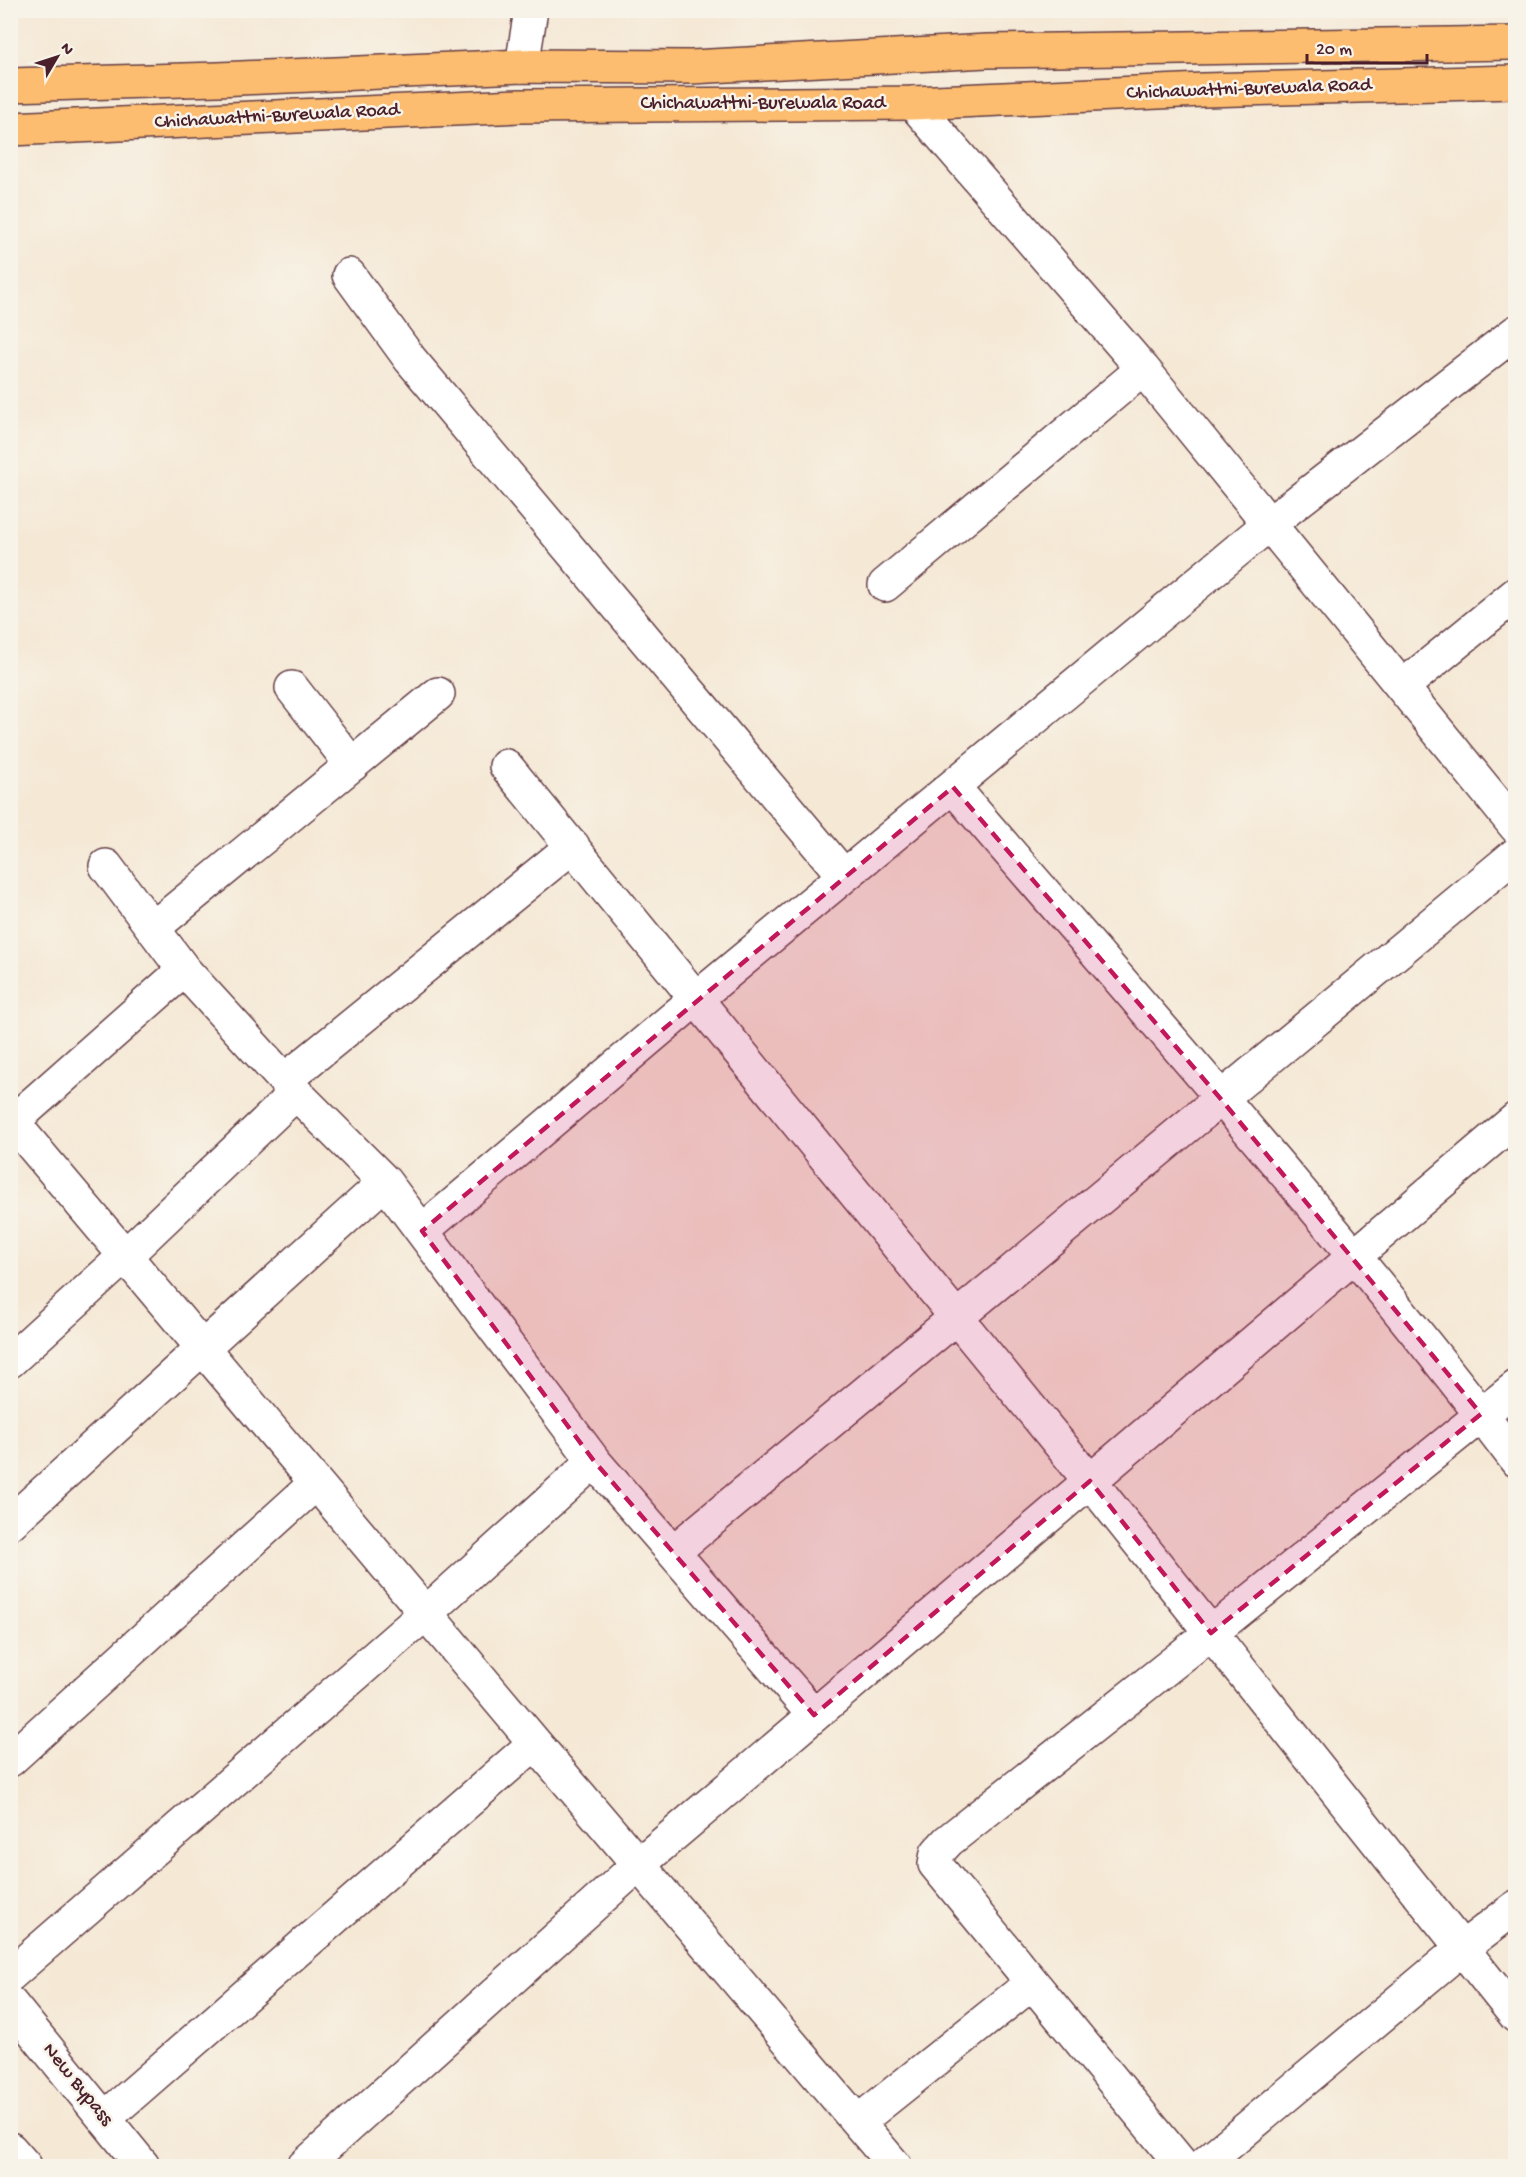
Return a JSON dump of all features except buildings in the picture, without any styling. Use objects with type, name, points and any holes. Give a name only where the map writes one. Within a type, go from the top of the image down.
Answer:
[{"type":"main road","name":"Chichawattni-Burewala Road","points":[[10,85],[522,66],[691,67],[987,51],[1515,43]]},
{"type":"main road","points":[[1371,45],[1371,86]]},
{"type":"main road","name":"Chichawattni-Burewala Road","points":[[10,129],[520,106],[913,103],[1203,90],[1515,82]]},
{"type":"street","points":[[522,66],[531,10]]},
{"type":"street","points":[[913,103],[1143,369],[1515,827]]},
{"type":"street","points":[[350,275],[410,359],[844,876]]},
{"type":"street","points":[[422,1231],[697,998],[1269,524],[1515,332]]},
{"type":"street","points":[[885,585],[1143,369]]},
{"type":"street","points":[[1402,687],[1515,594]]},
{"type":"street","points":[[292,688],[352,765]]},
{"type":"street","points":[[153,928],[438,694]]},
{"type":"street","points":[[506,766],[1090,1481],[1515,2016]]},
{"type":"street","points":[[953,787],[1354,1257],[1481,1414],[1515,1460]]},
{"type":"street","points":[[10,1361],[125,1256],[290,1086],[573,846]]},
{"type":"street","points":[[673,1551],[1515,854]]},
{"type":"street","points":[[106,866],[184,970],[290,1086],[385,1182],[594,1461],[814,1715]]},
{"type":"street","points":[[184,970],[11,1122],[895,2166]]},
{"type":"street","points":[[304,2166],[638,1865],[1515,1119]]},
{"type":"street","points":[[10,1523],[203,1350],[385,1182]]},
{"type":"street","points":[[1183,2166],[935,1864],[937,1853],[948,1841],[1211,1633],[1515,1387]]},
{"type":"street","points":[[10,1975],[426,1613],[594,1461]]},
{"type":"street","points":[[10,1760],[316,1483]]},
{"type":"street","points":[[105,2118],[535,1743]]},
{"type":"street","points":[[1202,2166],[1461,1949],[1515,1907]]},
{"type":"street","points":[[858,2122],[1032,1983]]},
{"type":"street","name":"New Bypass","points":[[10,2003],[143,2166]]},
{"type":"street","points":[[10,2149],[25,2166]]},
{"type":"highlighted area","points":[[953,787],[1220,1098],[1481,1414],[1211,1633],[1090,1481],[814,1715],[594,1461],[422,1231]]}]
